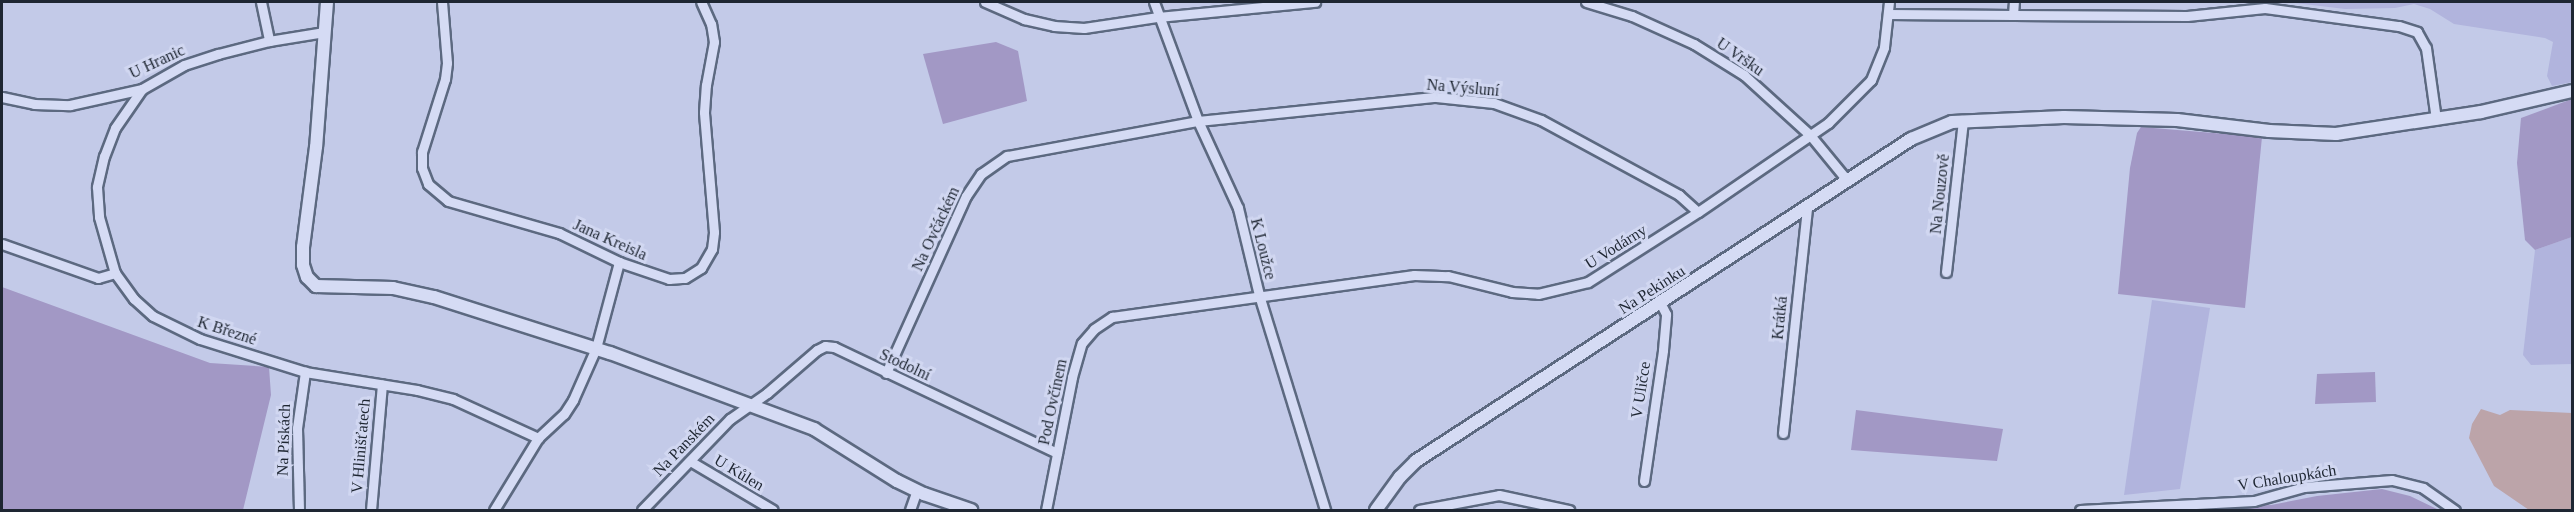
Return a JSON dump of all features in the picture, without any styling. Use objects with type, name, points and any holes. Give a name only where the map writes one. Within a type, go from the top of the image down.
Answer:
[{"type":"street","points":[[261,2],[269,41]]},
{"type":"street","points":[[327,2],[316,147],[303,247],[303,265],[307,277],[316,286],[393,288],[434,297],[596,348],[814,429],[917,490],[971,510]]},
{"type":"street","name":"Jana Kreisla","points":[[442,2],[448,46],[446,71],[422,152],[422,168],[429,184],[448,201],[548,229],[619,262],[656,277],[669,279],[685,278],[701,268],[712,249],[714,232],[704,112],[706,85],[714,42],[711,24],[701,2]]},
{"type":"street","points":[[985,2],[1024,19],[1054,26],[1107,27],[1158,17],[1315,2]]},
{"type":"street","name":"K Loužce","points":[[1154,2],[1198,121],[1238,208],[1259,295],[1325,510]]},
{"type":"street","name":"U Vršku","points":[[1586,2],[1632,16],[1694,44],[1744,75],[1810,135],[1847,180]]},
{"type":"street","name":"U Vodárny","points":[[1259,295],[1414,275],[1448,276],[1512,292],[1538,294],[1588,282],[1698,212],[1828,123],[1871,80],[1884,47],[1889,2]]},
{"type":"street","points":[[2013,15],[2014,2]]},
{"type":"street","points":[[1888,14],[2187,16],[2265,8],[2399,26],[2417,32],[2426,48],[2436,119]]},
{"type":"street","name":"U Hranic","points":[[2,97],[33,104],[70,105],[142,89],[160,77],[192,62],[269,41],[324,32]]},
{"type":"street","name":"K Březné","points":[[142,89],[116,128],[104,156],[97,187],[99,217],[115,273],[134,298],[153,316],[172,328],[305,372],[382,384],[453,399],[538,438]]},
{"type":"street","name":"Na Pekinku","points":[[1376,510],[1400,477],[1416,462],[1911,139],[1952,122],[2064,117],[2177,120],[2269,131],[2336,134],[2481,112],[2572,91]]},
{"type":"street","name":"Na Výsluní","points":[[1198,121],[1436,97],[1494,103],[1541,120],[1679,195],[1698,212]]},
{"type":"street","name":"Na Nouzově","points":[[1946,272],[1963,120]]},
{"type":"street","name":"Na Ovčáckém","points":[[886,373],[966,196],[981,174],[1007,156],[1198,121]]},
{"type":"street","name":"Krátká","points":[[1783,433],[1807,207]]},
{"type":"street","points":[[2,244],[98,278],[115,273]]},
{"type":"street","points":[[494,510],[538,438],[564,414],[596,348],[619,262]]},
{"type":"street","name":"Pod Ovčínem","points":[[1046,510],[1072,377],[1082,343],[1094,329],[1112,317],[1259,295]]},
{"type":"street","name":"V Uličce","points":[[1644,481],[1663,350],[1666,314],[1661,304]]},
{"type":"street","name":"Stodolní","points":[[751,405],[817,350],[825,346],[834,347],[1057,453]]},
{"type":"street","name":"Na Pískách","points":[[299,510],[297,428],[305,372]]},
{"type":"street","name":"V Hlinišťatech","points":[[371,510],[382,384]]},
{"type":"street","name":"Na Panském","points":[[642,510],[730,419],[751,405]]},
{"type":"street","name":"U Kůlen","points":[[690,460],[773,510]]},
{"type":"street","name":"V Chaloupkách","points":[[2080,510],[2254,501],[2304,487],[2392,480],[2423,488],[2455,510]]},
{"type":"street","points":[[910,510],[917,490]]},
{"type":"street","points":[[1419,510],[1499,495],[1569,510]]},
{"type":"shaded area","points":[[2287,2],[2572,2],[2572,82],[2552,86],[2547,76],[2553,42],[2545,38],[2454,24],[2430,9],[2414,4],[2395,8],[2345,9]]},
{"type":"shaded area","points":[[996,42],[1018,51],[1027,101],[943,124],[923,54]]},
{"type":"shaded area","points":[[2572,99],[2572,237],[2535,250],[2525,240],[2517,163],[2521,118]]},
{"type":"shaded area","points":[[2141,127],[2262,137],[2245,308],[2118,294],[2130,168],[2137,133]]},
{"type":"shaded area","points":[[2572,237],[2572,364],[2531,365],[2523,355],[2535,250]]},
{"type":"shaded area","points":[[2,287],[210,363],[269,367],[271,395],[243,510],[2,510]]},
{"type":"shaded area","points":[[2152,300],[2210,308],[2180,489],[2124,495]]},
{"type":"shaded area","points":[[2375,372],[2376,402],[2315,404],[2317,374]]},
{"type":"shaded area","points":[[2481,409],[2500,415],[2510,410],[2572,413],[2572,510],[2529,510],[2494,486],[2469,438],[2472,424]]},
{"type":"shaded area","points":[[1856,410],[2003,429],[1997,461],[1851,450]]},
{"type":"shaded area","points":[[2382,489],[2410,496],[2439,510],[2138,510],[2271,505],[2317,496]]}]
